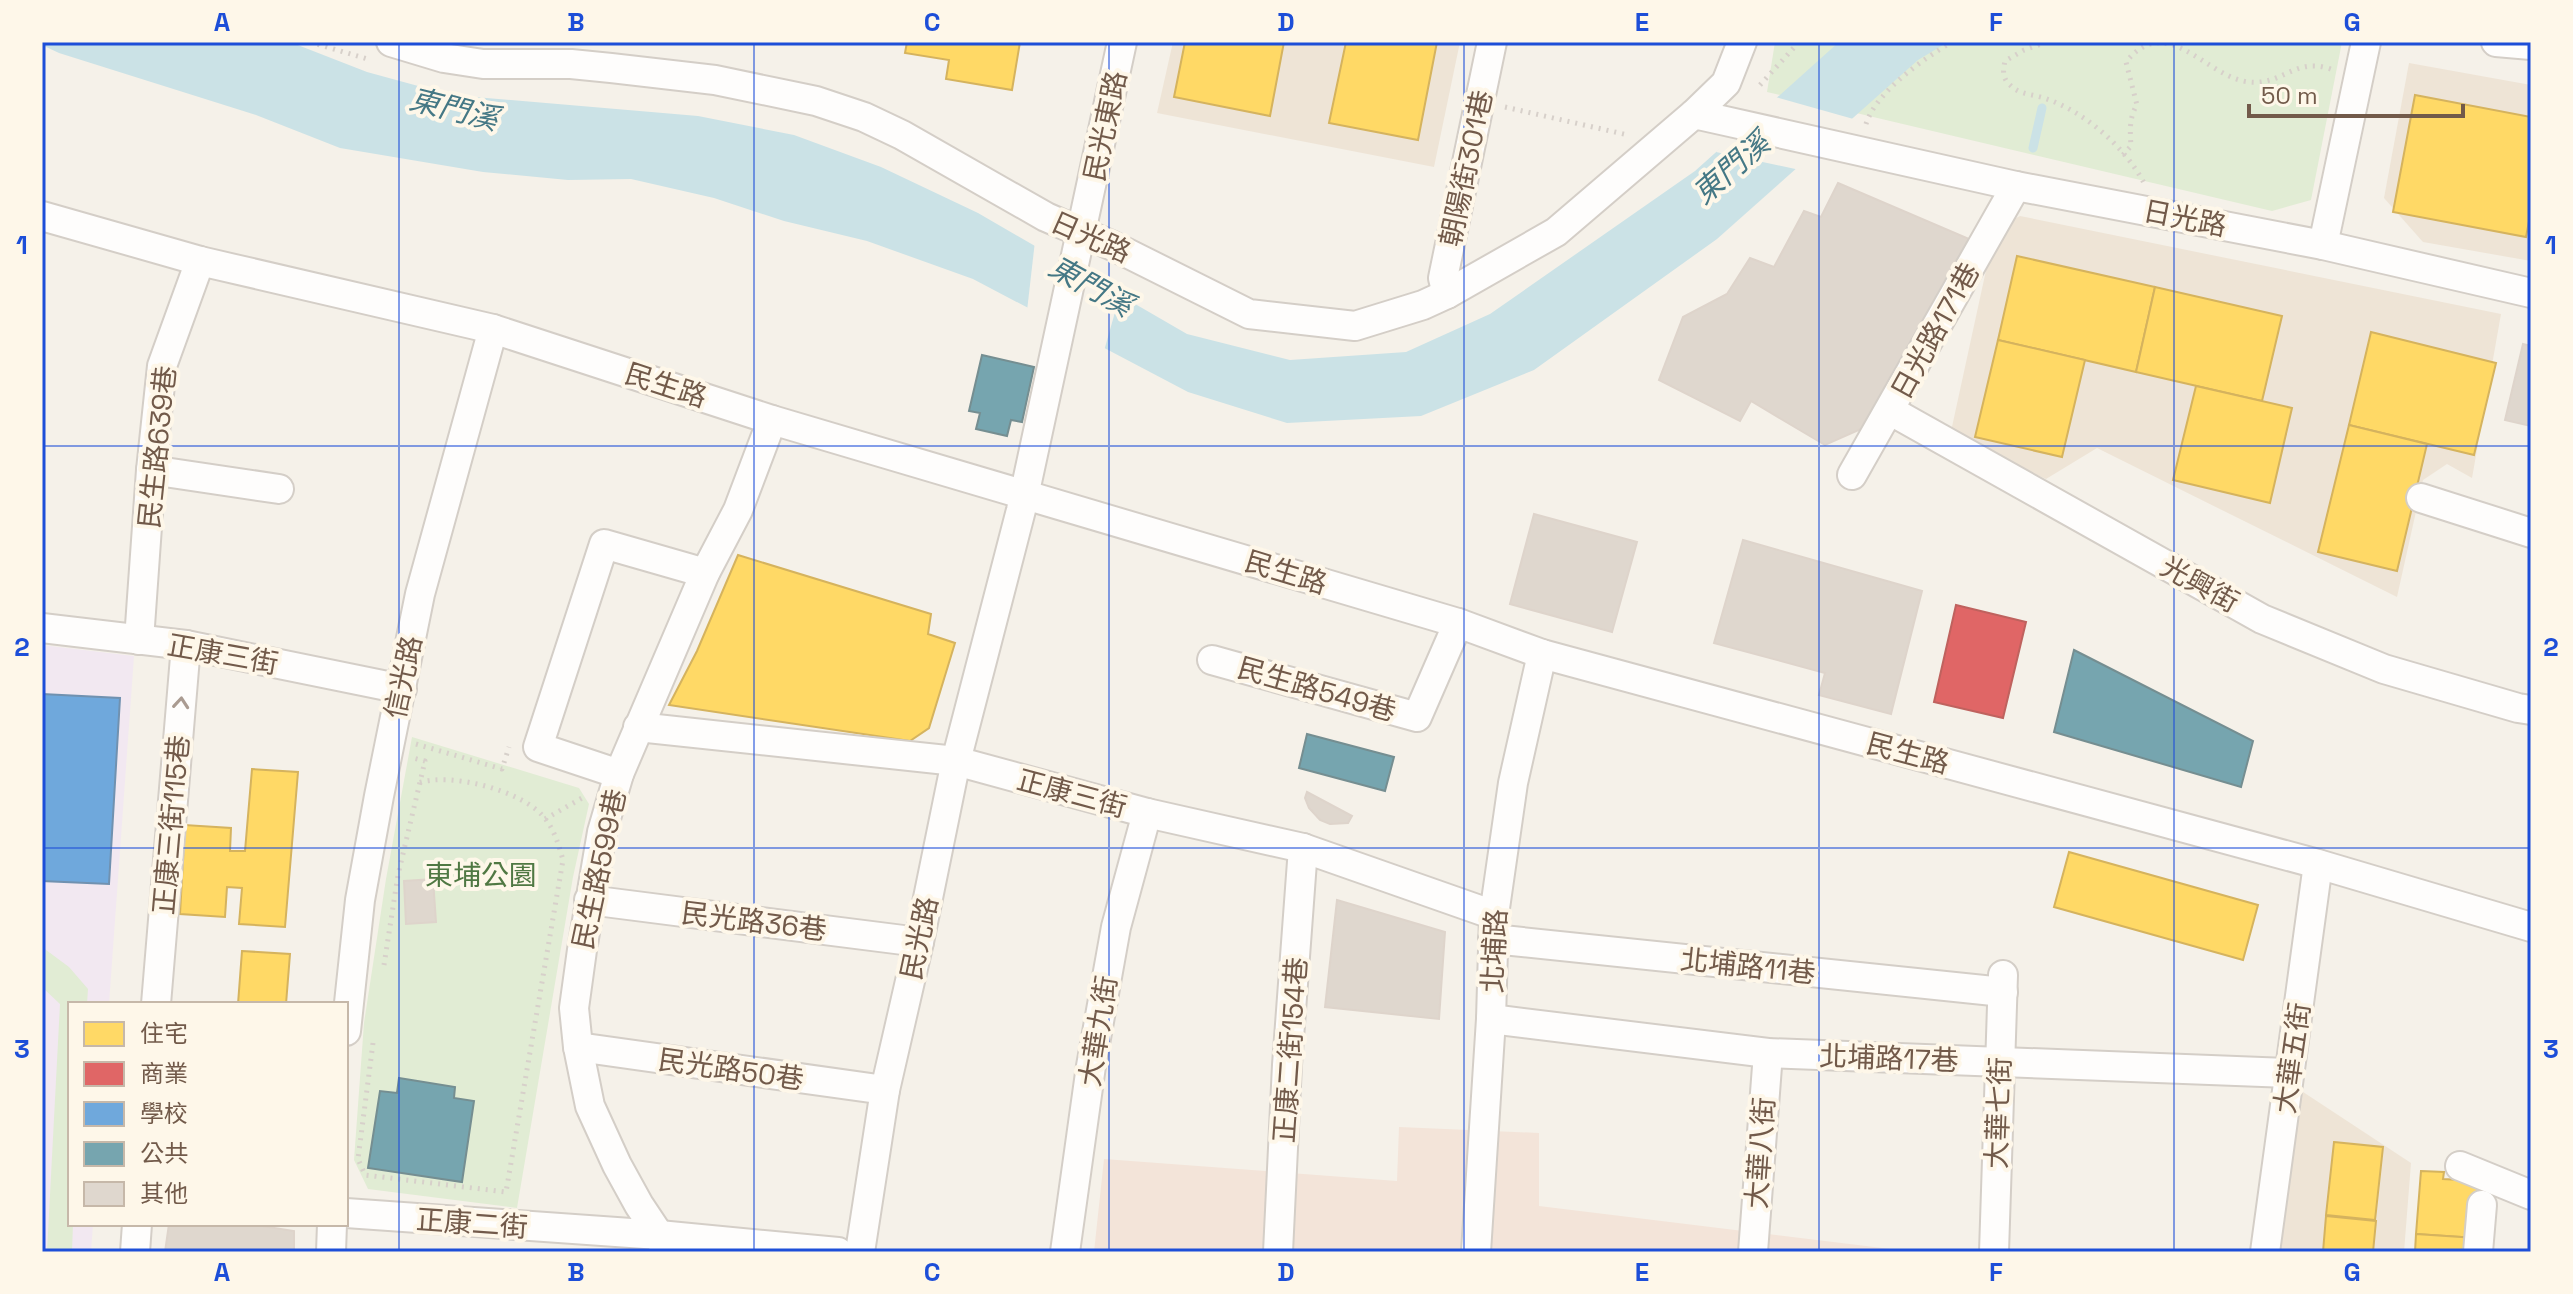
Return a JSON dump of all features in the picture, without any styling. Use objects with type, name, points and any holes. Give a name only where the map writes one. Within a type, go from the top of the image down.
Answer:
[{"type":"street","name":"民光東路","points":[[1024,493],[1122,42]]},
{"type":"street","name":"朝陽街301巷","points":[[1447,294],[1443,278],[1492,42]]},
{"type":"street","name":"日光路","points":[[384,52],[483,64],[573,53],[828,105],[864,117],[902,135],[1032,210],[1080,244],[1249,314],[1355,326],[1423,305],[1447,294],[1556,232],[1726,83],[1742,42]]},
{"type":"street","points":[[2323,245],[2366,42]]},
{"type":"street","points":[[2496,42],[2531,45]]},
{"type":"street","name":"日光路","points":[[1694,114],[2016,186],[2323,245],[2531,293]]},
{"type":"street","name":"日光路171巷","points":[[1852,475],[2016,186]]},
{"type":"street","name":"民生路","points":[[42,216],[200,261],[493,329],[772,420],[1458,623],[1542,654],[2318,864],[2531,927]]},
{"type":"street","name":"民生路639巷","points":[[139,640],[162,366],[200,261]]},
{"type":"street","name":"信光路","points":[[348,1012],[360,900],[384,768],[424,580],[493,329]]},
{"type":"street","name":"光興街","points":[[1891,411],[2262,619],[2384,669],[2531,710]]},
{"type":"street","name":"民生路599巷","points":[[662,1244],[631,1192],[590,1106],[574,1008],[602,832],[619,774],[705,573],[738,510],[772,420]]},
{"type":"street","points":[[151,470],[279,489]]},
{"type":"street","name":"民光路","points":[[860,1252],[885,1090],[956,761],[1024,493]]},
{"type":"street","points":[[2421,498],[2531,533]]},
{"type":"street","points":[[619,774],[538,747],[604,544],[705,573]]},
{"type":"street","name":"民生路549巷","points":[[1212,660],[1417,717],[1458,623]]},
{"type":"street","name":"正康三街","points":[[42,628],[186,645],[402,689]]},
{"type":"street","name":"正康三街115巷","points":[[156,1002],[186,645]]},
{"type":"street","name":"北埔路","points":[[1476,1252],[1494,927],[1513,783],[1542,654]]},
{"type":"street","name":"正康三街","points":[[638,727],[956,761],[1147,813],[1303,848],[1494,927]]},
{"type":"street","name":"大華九街","points":[[1065,1252],[1091,1066],[1116,927],[1147,813]]},
{"type":"street","name":"正康二街154巷","points":[[1278,1252],[1287,1065],[1303,848]]},
{"type":"street","name":"大華五街","points":[[2265,1252],[2318,864]]},
{"type":"street","name":"民光路36巷","points":[[589,900],[919,942]]},
{"type":"street","name":"北埔路11巷","points":[[1494,927],[2003,984]]},
{"type":"street","name":"大華七街","points":[[1994,1252],[2003,984]]},
{"type":"street","name":"北埔路17巷","points":[[1491,1019],[1768,1053],[2289,1073]]},
{"type":"street","name":"民光路50巷","points":[[578,1047],[885,1090]]},
{"type":"street","name":"大華八街","points":[[1753,1252],[1768,1053]]},
{"type":"street","points":[[2460,1166],[2531,1195]]},
{"type":"street","points":[[2478,1252],[2482,1205]]},
{"type":"street","name":"正康二街","points":[[348,1213],[517,1239],[838,1252]]},
{"type":"street","points":[[135,1252],[137,1226]]},
{"type":"street","points":[[331,1252],[332,1226]]},
{"type":"path","points":[[310,42],[384,52]]},
{"type":"path","points":[[1760,85],[1799,42]]},
{"type":"path","points":[[1865,125],[1870,110],[1886,93],[1931,54],[1952,42]]},
{"type":"path","points":[[2047,42],[2005,61],[2003,72],[2006,82],[2018,91],[2045,98],[2098,129],[2136,168],[2147,188]]},
{"type":"path","points":[[2123,155],[2131,146],[2133,111],[2137,105],[2126,62],[2151,45],[2167,42],[2176,45],[2225,74],[2252,82],[2262,83],[2314,66],[2338,70]]},
{"type":"path","points":[[1492,104],[1631,136]]},
{"type":"path","points":[[416,742],[502,769],[511,739]]},
{"type":"path","points":[[383,976],[398,875],[425,761],[413,759]]},
{"type":"path","points":[[374,1035],[358,1159],[365,1175],[506,1192],[563,860],[556,835],[545,819],[520,799],[492,788],[446,780],[428,779],[418,783]]},
{"type":"path","points":[[545,819],[584,797]]},
{"type":"shaded area","points":[[1173,42],[1460,42],[1434,167],[1157,113]]},
{"type":"shaded area","points":[[2409,63],[2531,85],[2531,261],[2423,242],[2384,198]]},
{"type":"shaded area","points":[[2020,216],[2501,314],[2472,478],[2447,464],[2423,480],[2397,597],[2097,448],[2046,479],[1950,436],[1995,229]]},
{"type":"shaded area","points":[[42,645],[134,656],[109,1002],[68,1002],[68,1226],[93,1226],[91,1252],[42,1252]]},
{"type":"shaded area","points":[[2297,1088],[2411,1163],[2404,1252],[2277,1252]]},
{"type":"shaded area","points":[[1399,1127],[1539,1133],[1539,1206],[1915,1252],[1094,1252],[1104,1159],[1397,1181]]},
{"type":"green space","points":[[1775,42],[2342,42],[2311,200],[2272,211],[1767,92]]},
{"type":"green space","name":"東埔公園","points":[[412,737],[579,788],[589,804],[573,877],[517,1208],[368,1189],[354,1160],[364,1023]]},
{"type":"green space","points":[[42,947],[69,967],[88,989],[87,1002],[68,1002],[68,1226],[73,1226],[72,1252],[47,1252],[60,1004],[42,987]]},
{"type":"water","name":"東門溪","points":[[42,42],[290,42],[367,72],[451,95],[698,116],[794,135],[881,167],[978,213],[1187,334],[1290,360],[1406,352],[1490,314],[1695,171],[1839,42],[1948,42],[1918,60],[1717,239],[1534,370],[1421,416],[1287,423],[1188,392],[973,279],[867,241],[784,221],[714,198],[631,179],[568,180],[483,172],[340,148],[256,115],[59,53],[42,45]]},
{"type":"pier","points":[[1772,96],[1857,120],[1800,170],[1716,152]]},
{"type":"pier","points":[[1035,241],[1121,291],[1104,351],[1027,311]]},
{"type":"building: 住宅","points":[[907,42],[1020,42],[1012,90],[946,79],[949,60],[905,53]]},
{"type":"building: 住宅","points":[[1185,42],[1284,42],[1270,116],[1174,97]]},
{"type":"building: 住宅","points":[[1346,42],[1437,42],[1418,140],[1329,123]]},
{"type":"building: 住宅","points":[[2415,95],[2531,117],[2531,211],[2526,237],[2393,212]]},
{"type":"building: 住宅","points":[[2017,256],[2155,287],[2136,372],[1998,340]]},
{"type":"building: 住宅","points":[[2155,287],[2282,316],[2262,401],[2136,372]]},
{"type":"building: 住宅","points":[[2371,332],[2496,363],[2474,455],[2349,425]]},
{"type":"building: 住宅","points":[[1998,340],[2085,360],[2062,457],[1975,437]]},
{"type":"building: 住宅","points":[[2196,386],[2292,408],[2270,503],[2173,480]]},
{"type":"building: 住宅","points":[[2349,425],[2427,444],[2397,571],[2318,552]]},
{"type":"building: 住宅","points":[[738,555],[931,614],[928,634],[955,643],[929,728],[910,741],[669,705],[697,651]]},
{"type":"building: 住宅","points":[[252,769],[298,772],[285,927],[239,924],[242,888],[227,887],[225,917],[180,914],[185,825],[231,828],[230,851],[245,851]]},
{"type":"building: 住宅","points":[[2069,852],[2258,905],[2243,960],[2054,907]]},
{"type":"building: 住宅","points":[[242,951],[290,954],[286,1002],[238,1002]]},
{"type":"building: 住宅","points":[[2334,1142],[2383,1147],[2375,1220],[2326,1215]]},
{"type":"building: 住宅","points":[[2421,1171],[2444,1172],[2443,1179],[2480,1181],[2476,1238],[2416,1234]]},
{"type":"building: 住宅","points":[[2326,1216],[2376,1221],[2373,1252],[2323,1252]]},
{"type":"building: 住宅","points":[[2416,1234],[2476,1238],[2475,1252],[2415,1252]]},
{"type":"building: 商業","points":[[1956,605],[2026,622],[2003,718],[1934,702]]},
{"type":"building: 學校","points":[[42,694],[120,698],[109,884],[42,881]]},
{"type":"building: 公共","points":[[982,355],[1034,367],[1022,422],[1011,420],[1007,436],[976,429],[980,413],[969,411]]},
{"type":"building: 公共","points":[[2074,650],[2253,741],[2241,787],[2054,732]]},
{"type":"building: 公共","points":[[1307,734],[1394,757],[1385,791],[1299,768]]},
{"type":"building: 公共","points":[[399,1078],[455,1087],[454,1098],[474,1101],[462,1182],[368,1168],[380,1091],[397,1093]]},
{"type":"building: 其他","points":[[1838,183],[1969,239],[1870,425],[1825,445],[1751,401],[1740,421],[1659,380],[1683,317],[1727,294],[1750,258],[1774,267],[1804,211],[1821,217]]},
{"type":"building: 其他","points":[[2523,344],[2531,346],[2531,426],[2505,420]]},
{"type":"building: 其他","points":[[1534,514],[1637,542],[1612,632],[1510,604]]},
{"type":"building: 其他","points":[[1743,540],[1922,591],[1891,714],[1819,695],[1825,673],[1714,643]]},
{"type":"building: 其他","points":[[1307,792],[1352,816],[1348,823],[1330,824],[1320,820],[1309,808],[1305,798]]},
{"type":"building: 其他","points":[[433,879],[436,922],[406,924],[404,881]]},
{"type":"building: 其他","points":[[1337,900],[1445,932],[1439,1019],[1325,1007]]},
{"type":"building: 其他","points":[[169,1226],[262,1226],[294,1231],[294,1252],[165,1252]]},
{"type":"waterway","points":[[2033,148],[2042,108]]}]
